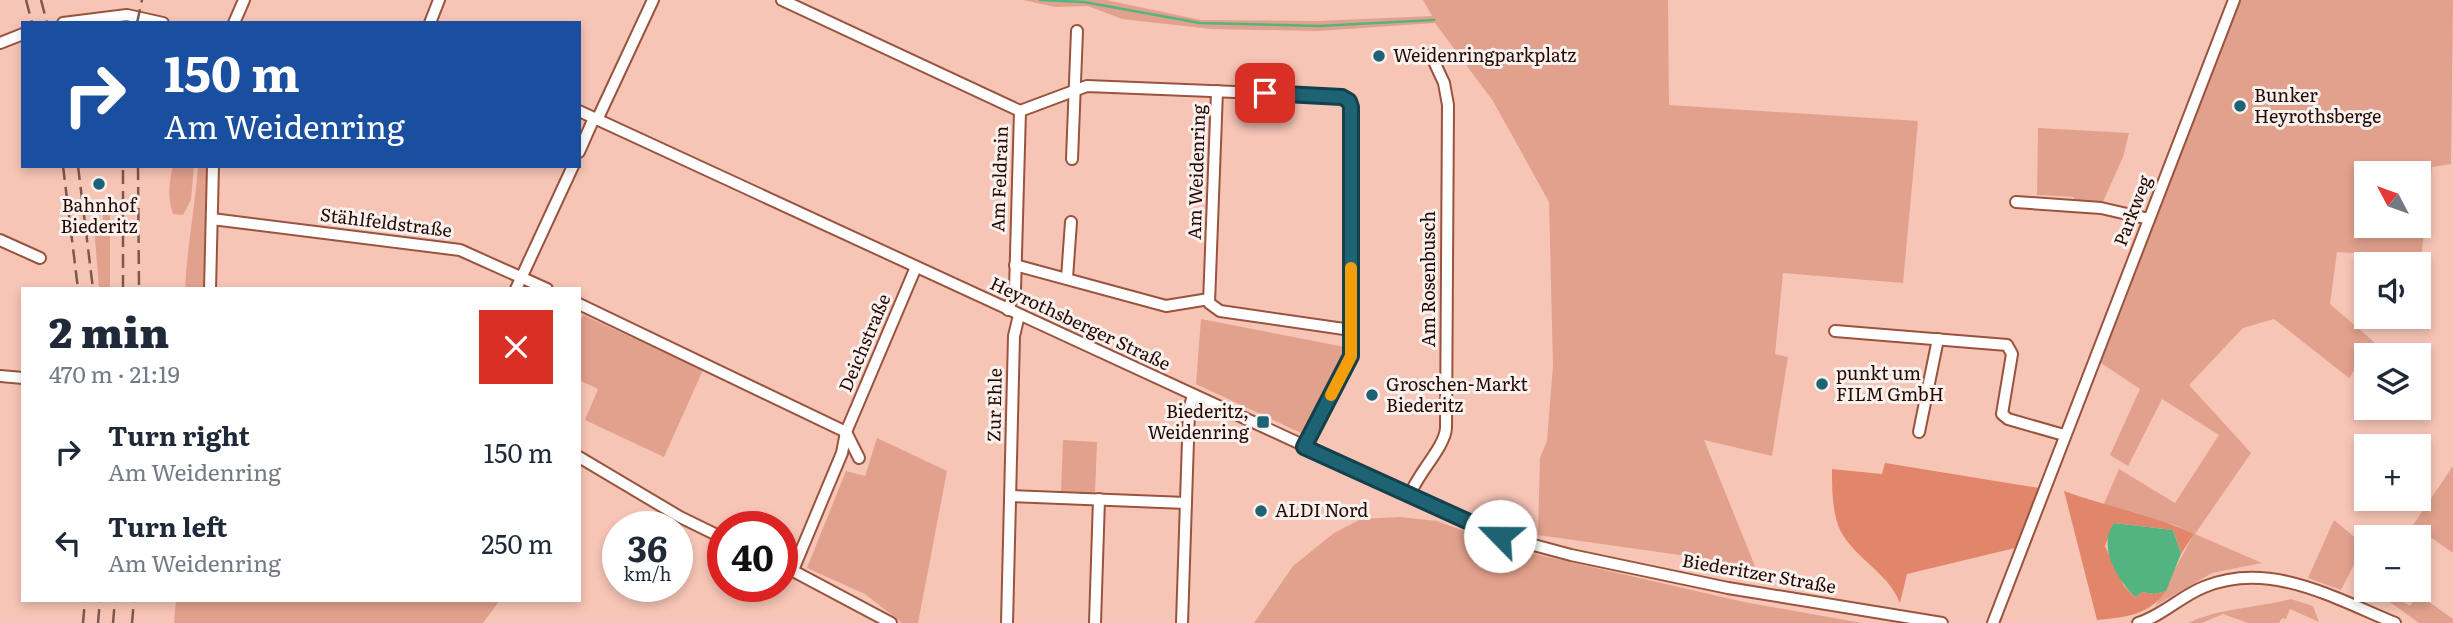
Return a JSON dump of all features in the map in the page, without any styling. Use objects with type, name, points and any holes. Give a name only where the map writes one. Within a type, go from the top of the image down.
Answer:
[{"type":"street","points":[[235,21],[244,0]]},
{"type":"street","points":[[431,21],[439,0]]},
{"type":"street","points":[[581,148],[653,0]]},
{"type":"street","points":[[782,0],[1020,111]]},
{"type":"street","name":"Parkweg","points":[[1993,623],[2234,0]]},
{"type":"street","points":[[79,21],[127,15],[154,21]]},
{"type":"street","points":[[1072,159],[1077,32]]},
{"type":"street","points":[[0,43],[21,35]]},
{"type":"street","name":"Am Rosenbusch","points":[[1410,495],[1421,470],[1443,440],[1446,428],[1448,105],[1444,83],[1431,55]]},
{"type":"street","name":"Am Feldrain","points":[[1013,312],[1020,111],[1087,86],[1217,91]]},
{"type":"street","name":"Am Weidenring","points":[[1209,299],[1217,91],[1337,96],[1349,101],[1351,330],[1348,364],[1304,447]]},
{"type":"street","name":"Heyrothsberger Straße","points":[[581,112],[1500,536],[1571,555]]},
{"type":"street","points":[[210,287],[213,168]]},
{"type":"street","points":[[519,284],[572,168]]},
{"type":"street","points":[[2016,202],[2101,208],[2149,219]]},
{"type":"street","name":"Stählfeldstraße","points":[[212,219],[460,250],[519,284]]},
{"type":"street","points":[[1067,278],[1071,222]]},
{"type":"street","points":[[0,240],[40,258]]},
{"type":"street","points":[[1015,265],[1166,306],[1209,299],[1212,306],[1219,310],[1351,330]]},
{"type":"street","name":"Deichstraße","points":[[798,547],[842,453],[846,432],[916,267]]},
{"type":"street","points":[[581,305],[846,432],[859,458]]},
{"type":"street","name":"Zur Ehle","points":[[1007,623],[1013,312]]},
{"type":"street","points":[[1835,331],[2010,347],[2012,354],[2002,414],[2008,419],[2064,435]]},
{"type":"street","points":[[1919,432],[1938,339]]},
{"type":"street","points":[[0,376],[21,378]]},
{"type":"street","points":[[1182,623],[1190,404],[1193,395]]},
{"type":"street","points":[[581,458],[707,530]]},
{"type":"street","points":[[1011,496],[1186,503]]},
{"type":"street","points":[[1095,623],[1099,499]]},
{"type":"street","name":"Biederitzer Straße","points":[[1571,555],[1747,592],[1942,623]]},
{"type":"street","name":"Deichstraße","points":[[798,573],[891,623]]},
{"type":"street","points":[[2138,623],[2205,586],[2255,576],[2300,584],[2395,623]]},
{"type":"shaded area","points":[[1023,0],[1106,0],[1201,20],[1318,21],[1432,16],[1423,0],[1668,0],[1669,105],[1918,121],[1903,283],[1783,273],[1775,354],[1788,357],[1772,456],[1704,440],[1757,571],[1715,560],[1538,535],[1540,458],[1547,441],[1553,366],[1549,202],[1493,101],[1435,23],[1318,31],[1211,29],[1122,19],[1088,6],[1055,7]]},
{"type":"shaded area","points":[[2240,0],[2453,0],[2451,164],[2432,167],[2431,175],[2431,161],[2354,161],[2354,238],[2423,238],[2422,252],[2337,252],[2330,304],[2354,325],[2354,329],[2359,329],[2374,342],[2354,343],[2354,371],[2349,378],[2274,319],[2243,328],[2189,385],[2251,453],[2195,534],[2262,563],[2212,573],[2155,606],[2194,534],[2174,525],[2103,506],[2119,469],[2175,503],[2219,435],[2162,399],[2128,466],[2110,455],[2140,389],[2101,363]]},
{"type":"shaded area","points":[[2038,128],[2129,133],[2123,157],[2102,204],[2074,202],[2074,197],[2037,195]]},
{"type":"shaded area","points":[[172,168],[194,168],[191,200],[183,215],[173,214],[170,178]]},
{"type":"shaded area","points":[[198,168],[209,168],[206,287],[185,287]]},
{"type":"shaded area","points":[[110,211],[110,287],[99,287],[93,213],[97,212],[98,225],[103,225],[103,212]]},
{"type":"shaded area","points":[[583,315],[703,370],[664,457],[585,420],[598,389],[581,381]]},
{"type":"shaded area","points":[[1201,319],[1345,347],[1340,365],[1301,433],[1196,384]]},
{"type":"shaded area","points":[[877,438],[947,471],[918,623],[902,623],[865,594],[807,568],[846,471],[865,476]]},
{"type":"shaded area","points":[[1063,440],[1097,442],[1095,493],[1061,492]]},
{"type":"shaded area","points":[[1885,463],[2039,488],[2015,548],[1907,574],[1900,603],[1888,583],[1846,540],[1837,523],[1833,500],[1832,469],[1882,474]]},
{"type":"shaded area","points":[[2453,466],[2453,553],[2431,538],[2431,525],[2413,525],[2422,511],[2431,511],[2431,498]]},
{"type":"shaded area","points":[[2064,491],[2194,534],[2181,554],[2173,530],[2114,523],[2105,546],[2124,586],[2135,597],[2142,592],[2154,594],[2166,591],[2152,606],[2136,614],[2097,620]]},
{"type":"shaded area","points":[[1400,517],[1437,521],[1513,549],[1744,602],[1862,623],[1254,623],[1293,566],[1334,533],[1361,519]]},
{"type":"shaded area","points":[[2334,520],[2354,537],[2354,565],[2341,590],[2308,578]]},
{"type":"shaded area","points":[[2114,523],[2173,530],[2181,554],[2166,591],[2154,594],[2142,592],[2135,597],[2128,590],[2116,572],[2108,552],[2109,532]]},
{"type":"shaded area","points":[[2291,599],[2313,606],[2319,622],[2290,609],[2286,619],[2282,618],[2279,623],[2248,623],[2223,614],[2202,623],[2188,623],[2225,611]]},
{"type":"shaded area","points":[[176,602],[499,602],[483,623],[174,623]]},
{"type":"shaded area","points":[[2390,602],[2404,602],[2410,606],[2413,602],[2429,602],[2453,619],[2453,623],[2419,623]]},
{"type":"waterway","points":[[1040,0],[1084,2],[1200,23],[1319,26],[1434,20]]},
{"type":"railway","points":[[26,0],[31,21]]},
{"type":"railway","points":[[41,0],[46,21]]},
{"type":"railway","points":[[137,21],[142,0]]},
{"type":"railway","points":[[63,168],[78,287]]},
{"type":"railway","points":[[78,168],[93,287]]},
{"type":"railway","points":[[123,168],[123,287]]},
{"type":"railway","points":[[138,168],[139,287]]},
{"type":"railway","points":[[83,623],[85,602]]},
{"type":"railway","points":[[98,623],[100,602]]},
{"type":"railway","points":[[113,623],[115,602]]},
{"type":"railway","points":[[132,623],[134,602]]},
{"type":"slow traffic","points":[[1331,395],[1351,356],[1351,268]]},
{"type":"place","name":"Weidenringparkplatz","points":[[1379,56]]},
{"type":"place","name":"Bunker Heyrothsberge","points":[[2240,106]]},
{"type":"place","name":"Bahnhof Biederitz","points":[[99,184]]},
{"type":"place","name":"punkt um FILM GmbH","points":[[1822,384]]},
{"type":"place","name":"Groschen-Markt Biederitz","points":[[1372,395]]},
{"type":"place","name":"Biederitz, Weidenring","points":[[1263,422]]},
{"type":"place","name":"ALDI Nord","points":[[1261,511]]},
{"type":"route","points":[[1265,93],[1342,97],[1349,101],[1351,107],[1351,356],[1304,447],[1500,536]]}]
